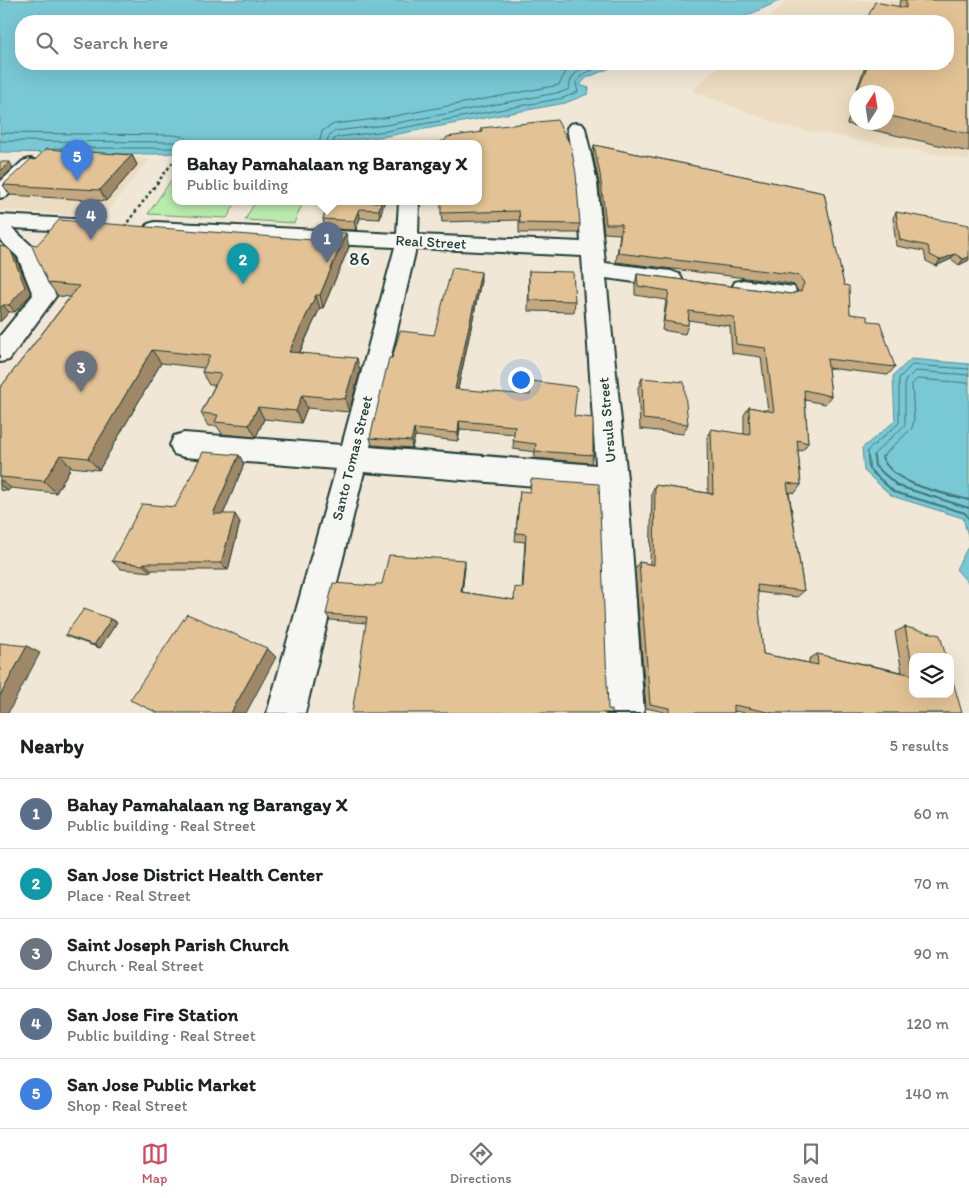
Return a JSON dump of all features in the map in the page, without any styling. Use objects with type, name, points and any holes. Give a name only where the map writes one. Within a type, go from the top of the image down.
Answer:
[{"type":"street","name":"Ursula Street","points":[[576,128],[587,182],[612,479],[625,713]]},
{"type":"street","points":[[0,192],[31,164]]},
{"type":"street","name":"Santo Tomas Street","points":[[286,713],[353,458],[406,241],[409,205]]},
{"type":"street","name":"Real Street","points":[[0,221],[406,241],[593,260],[690,281]]},
{"type":"street","points":[[0,228],[27,254],[45,296],[0,353]]},
{"type":"street","points":[[719,285],[786,293]]},
{"type":"street","points":[[184,445],[612,479]]},
{"type":"path","points":[[114,227],[172,162]]},
{"type":"shaded area","points":[[788,0],[969,1],[969,160],[787,127],[692,91],[715,70],[954,70],[954,15],[772,15]]},
{"type":"shaded area","points":[[48,154],[149,159],[104,216],[0,210],[0,202]]},
{"type":"green space","points":[[172,179],[172,205],[234,205],[227,218],[148,214]]},
{"type":"green space","points":[[253,205],[302,205],[294,223],[245,220]]},
{"type":"water","points":[[0,0],[781,0],[748,15],[15,15],[15,70],[605,70],[586,78],[580,85],[589,88],[588,94],[565,103],[387,136],[352,140],[172,140],[172,153],[154,154],[0,152]]},
{"type":"water","points":[[911,359],[969,364],[969,539],[963,518],[892,496],[864,471],[862,448],[895,421],[893,376]]},
{"type":"water","points":[[969,545],[969,584],[956,569]]},
{"type":"building","points":[[906,0],[969,0],[969,134],[894,117],[894,85],[860,85],[866,70],[954,70],[954,15],[869,15],[875,2],[906,8]]},
{"type":"building","points":[[557,120],[571,146],[576,174],[580,224],[520,223],[519,211],[441,213],[441,205],[482,205],[482,140],[445,140],[447,137],[483,132],[481,128]]},
{"type":"building","points":[[594,145],[824,193],[844,285],[849,286],[850,314],[867,316],[868,321],[880,322],[895,367],[827,359],[831,396],[804,390],[808,443],[797,440],[801,485],[787,483],[804,591],[757,585],[763,654],[818,665],[817,654],[909,674],[909,698],[954,698],[954,685],[962,713],[773,713],[734,705],[734,713],[669,713],[669,708],[650,704],[639,562],[654,565],[655,485],[713,494],[711,429],[750,435],[749,407],[774,412],[766,348],[736,344],[734,317],[689,311],[688,325],[664,321],[669,291],[638,286],[637,274],[791,294],[801,291],[804,283],[799,276],[791,274],[618,253],[622,224],[606,224],[600,174]]},
{"type":"building","points":[[46,149],[132,155],[100,190],[3,185],[31,159],[35,160]]},
{"type":"building","points":[[0,162],[10,162],[0,171]]},
{"type":"building","points":[[328,205],[380,205],[379,210],[359,209],[354,221],[323,219]]},
{"type":"building","points":[[896,212],[969,225],[969,257],[963,259],[955,254],[940,260],[930,255],[928,246],[900,240]]},
{"type":"building","points":[[59,220],[313,240],[316,232],[346,233],[320,295],[316,295],[289,352],[357,358],[345,399],[302,395],[296,411],[258,407],[249,425],[215,422],[218,415],[201,413],[221,374],[202,372],[210,356],[152,350],[88,458],[60,455],[44,481],[0,477],[0,388],[79,286],[48,283],[31,244],[37,245]]},
{"type":"building","points":[[0,246],[6,247],[11,251],[25,287],[9,305],[3,305],[0,308]]},
{"type":"building","points":[[452,268],[481,272],[455,389],[530,395],[532,381],[577,387],[574,416],[593,418],[593,455],[535,451],[536,444],[513,441],[515,426],[459,421],[458,433],[414,429],[411,441],[370,438],[389,358],[392,358],[400,331],[434,335]]},
{"type":"building","points":[[529,271],[573,272],[575,301],[529,300]]},
{"type":"building","points":[[642,378],[684,382],[688,424],[643,419]]},
{"type":"building","points":[[203,452],[239,455],[213,514],[235,514],[221,563],[144,563],[143,565],[112,561],[142,504],[175,507]]},
{"type":"building","points":[[531,479],[599,484],[608,709],[612,710],[612,713],[352,713],[367,617],[326,614],[333,583],[375,586],[376,584],[382,584],[389,555],[465,560],[461,592],[514,600],[515,587],[523,588],[526,534],[516,533],[520,491],[530,492]]},
{"type":"building","points":[[84,609],[111,619],[94,645],[65,635]]},
{"type":"building","points":[[187,614],[267,648],[231,713],[158,713],[130,700]]},
{"type":"building","points":[[905,627],[940,635],[945,653],[910,653]]},
{"type":"building","points":[[0,643],[27,646],[0,696]]},
{"type":"place","name":"San Jose Public Market","points":[[77,181]]},
{"type":"place","name":"San Jose Fire Station","points":[[91,240]]},
{"type":"place","name":"Bahay Pamahalaan ng Barangay X","points":[[327,263]]},
{"type":"place","name":"San Jose District Health Center","points":[[243,284]]},
{"type":"place","name":"Saint Joseph Parish Church","points":[[81,392]]},
{"type":"district","name":"86","points":[[360,259]]}]
